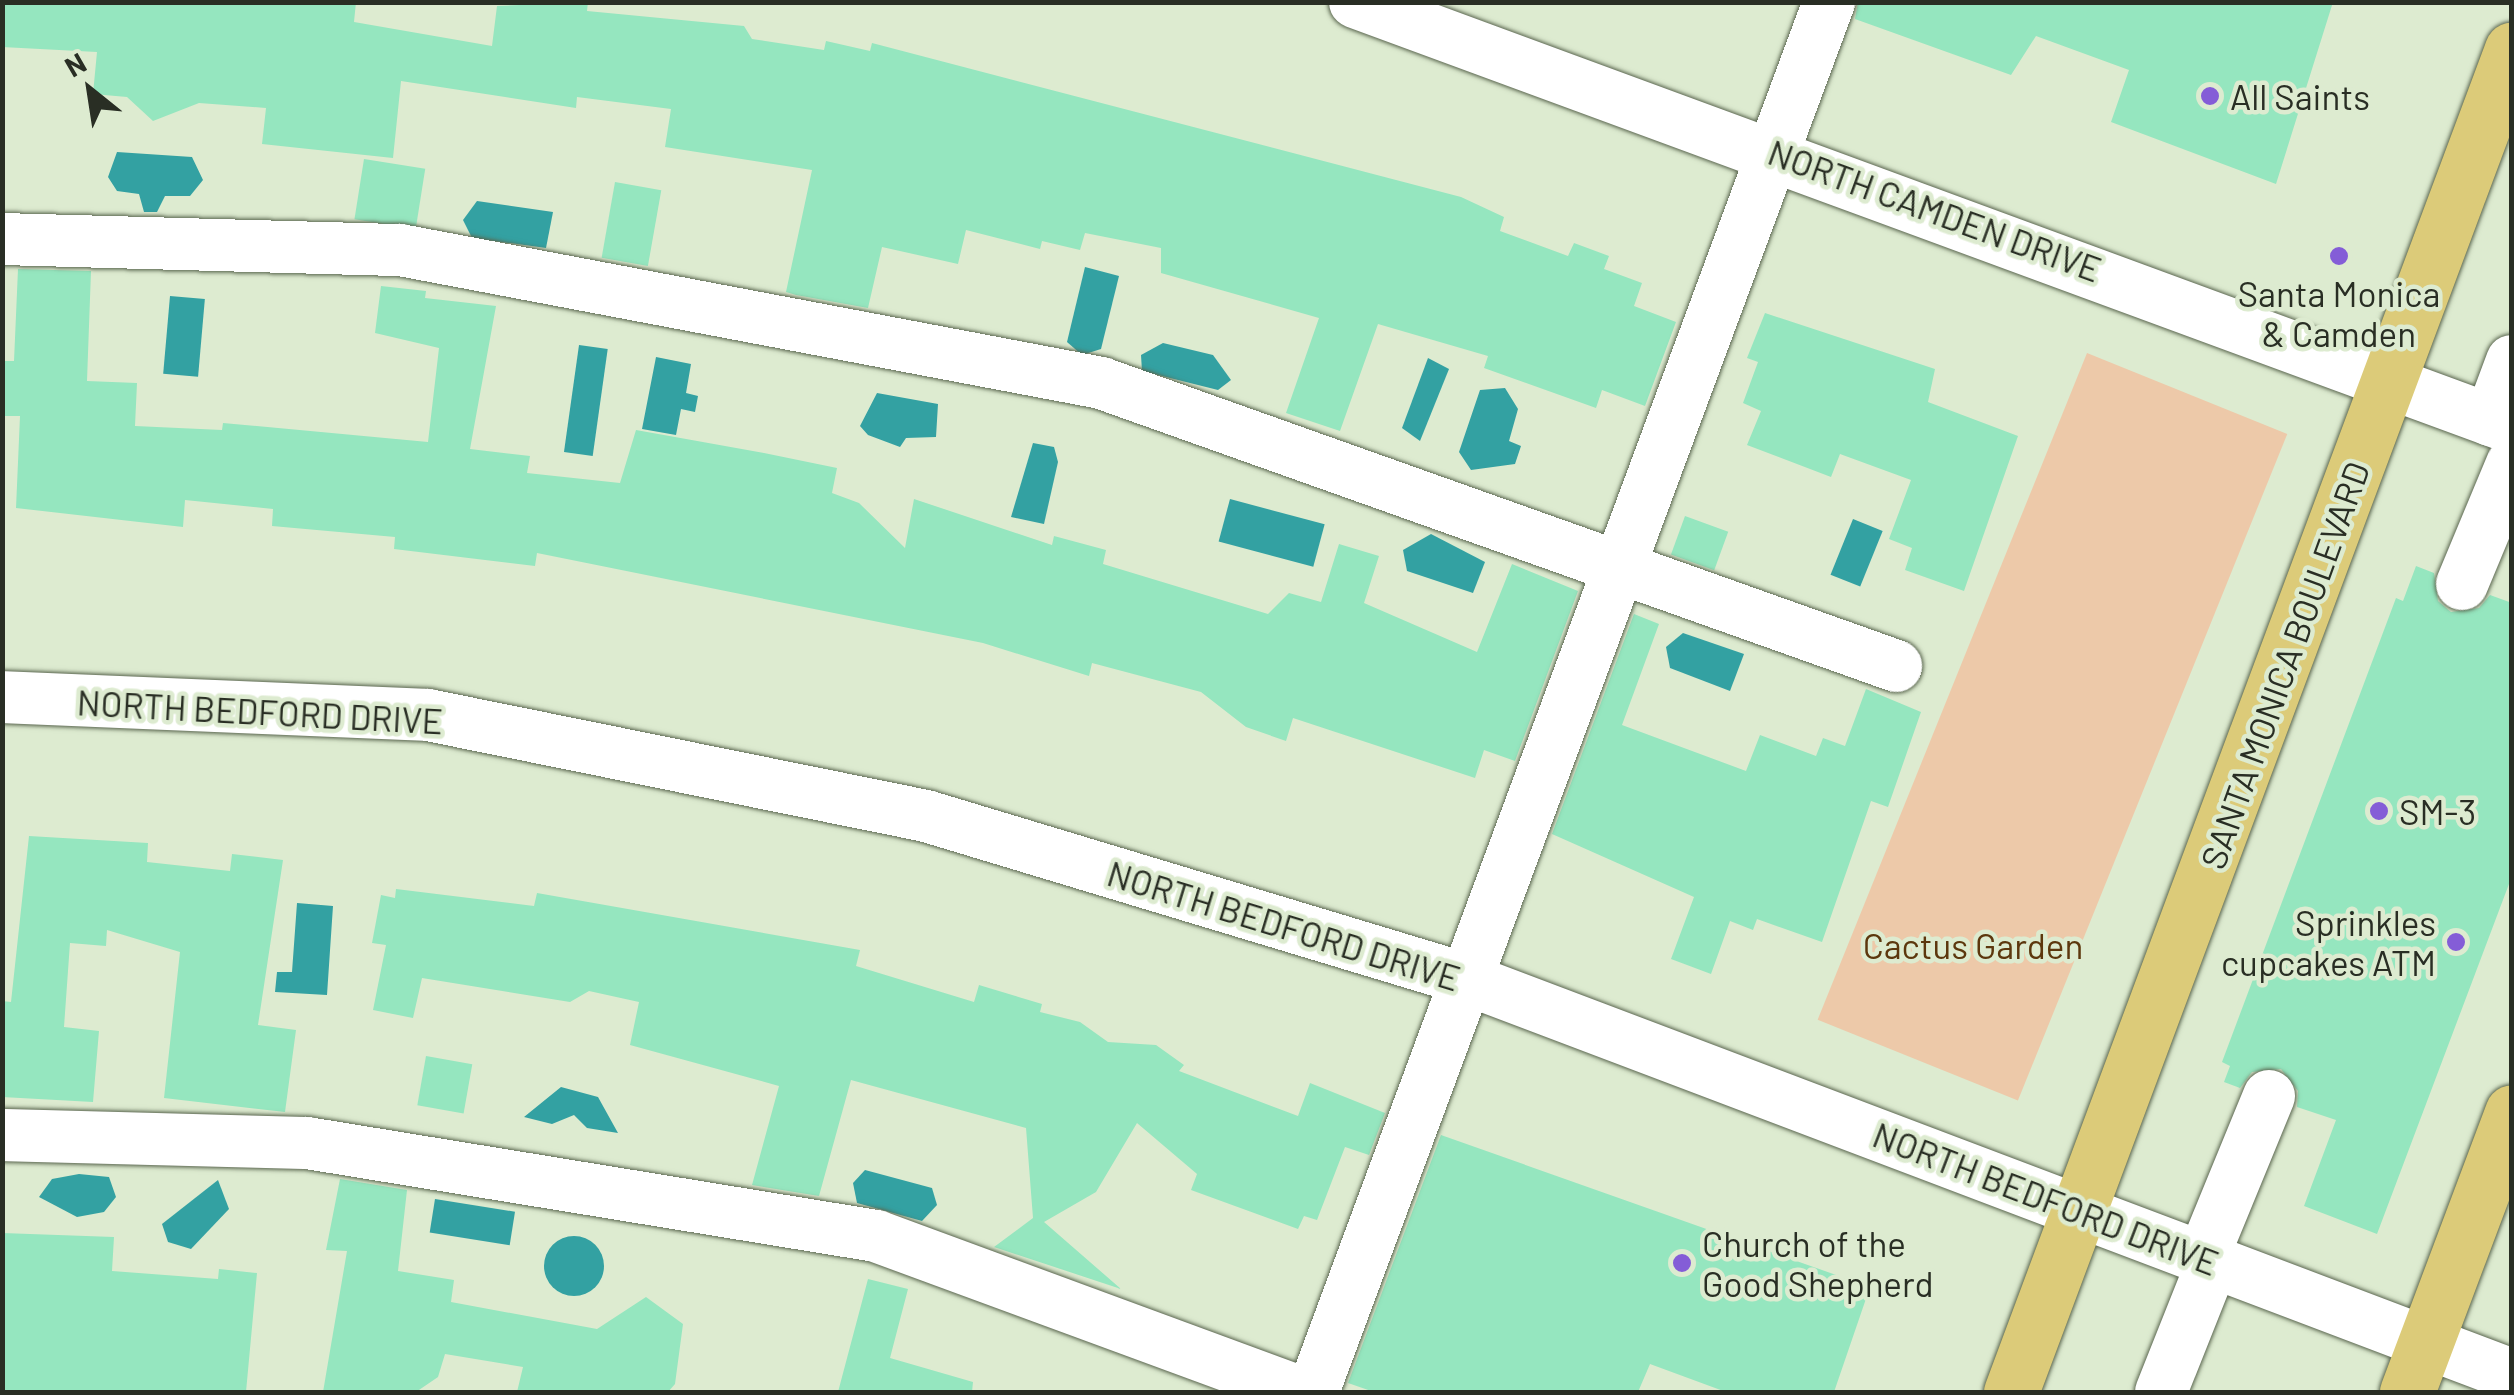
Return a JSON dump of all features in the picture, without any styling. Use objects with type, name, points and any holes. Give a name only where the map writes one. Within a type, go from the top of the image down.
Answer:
[{"type":"main road","name":"SANTA MONICA BOULEVARD","points":[[2012,1392],[2512,49]]},
{"type":"main road","points":[[2416,1368],[2512,1112]]},
{"type":"street","name":"NORTH CAMDEN DRIVE","points":[[1354,2],[1774,150],[2389,380],[2505,431]]},
{"type":"street","points":[[1312,1392],[1829,2]]},
{"type":"street","points":[[2,240],[400,250],[1101,384],[1896,666]]},
{"type":"street","points":[[2462,584],[2505,431],[2512,362]]},
{"type":"street","points":[[2465,488],[2505,431]]},
{"type":"street","name":"NORTH BEDFORD DRIVE","points":[[2,697],[428,715],[926,816],[1466,979],[2193,1253],[2416,1368],[2512,1375]]},
{"type":"street","points":[[2149,1376],[2193,1253],[2269,1096]]},
{"type":"street","points":[[2,1135],[307,1143],[876,1236],[1300,1392]]},
{"type":"street","points":[[2193,1253],[2214,1145]]},
{"type":"green space","name":"Cactus Garden","points":[[2087,353],[2287,434],[2018,1101],[1818,1020]]},
{"type":"water","points":[[117,152],[192,157],[203,180],[190,196],[165,196],[157,212],[144,212],[139,194],[117,191],[108,177]]},
{"type":"water","points":[[477,201],[553,212],[546,248],[472,238],[463,220]]},
{"type":"water","points":[[1085,267],[1119,276],[1101,349],[1082,355],[1067,342]]},
{"type":"water","points":[[170,296],[205,299],[198,377],[163,374]]},
{"type":"water","points":[[1163,343],[1213,355],[1231,380],[1218,390],[1142,371],[1141,355]]},
{"type":"water","points":[[579,345],[608,349],[593,456],[564,452]]},
{"type":"water","points":[[656,357],[691,364],[686,393],[698,396],[695,412],[681,409],[676,435],[642,429]]},
{"type":"water","points":[[1428,358],[1449,369],[1420,441],[1402,428]]},
{"type":"water","points":[[1505,388],[1518,409],[1509,441],[1521,446],[1515,464],[1471,470],[1459,452],[1480,390]]},
{"type":"water","points":[[877,393],[938,404],[936,437],[906,438],[900,447],[868,435],[860,426]]},
{"type":"water","points":[[1033,443],[1054,447],[1058,462],[1044,524],[1011,517]]},
{"type":"water","points":[[1230,499],[1325,524],[1313,567],[1219,542]]},
{"type":"water","points":[[1853,519],[1883,531],[1860,587],[1831,575]]},
{"type":"water","points":[[1431,534],[1485,562],[1473,593],[1407,571],[1403,550]]},
{"type":"water","points":[[1683,633],[1744,654],[1730,691],[1670,668],[1666,647]]},
{"type":"water","points":[[297,903],[333,906],[327,995],[275,992],[277,972],[292,972]]},
{"type":"water","points":[[561,1087],[598,1097],[618,1133],[587,1128],[574,1115],[552,1124],[524,1117]]},
{"type":"water","points":[[865,1170],[932,1188],[937,1205],[922,1221],[857,1203],[853,1183]]},
{"type":"water","points":[[79,1174],[109,1177],[116,1197],[104,1212],[77,1217],[39,1197],[52,1179]]},
{"type":"water","points":[[218,1180],[229,1209],[191,1249],[168,1242],[162,1224]]},
{"type":"water","points":[[435,1199],[515,1212],[510,1245],[430,1233]]},
{"type":"water","points":[[574,1236],[595,1245],[604,1266],[595,1287],[574,1296],[553,1287],[544,1266],[553,1245]]},
{"type":"building","points":[[2,2],[356,2],[354,22],[492,46],[497,6],[588,2],[587,11],[744,26],[752,39],[824,50],[826,41],[870,51],[872,43],[1461,197],[1504,217],[1500,231],[1568,256],[1574,243],[1609,256],[1604,269],[1642,283],[1634,306],[1676,322],[1645,406],[1602,390],[1596,408],[1484,368],[1488,356],[1378,324],[1340,431],[1286,413],[1319,318],[1161,273],[1161,248],[1085,233],[1080,250],[1042,241],[1040,249],[966,230],[958,264],[882,247],[868,308],[796,295],[786,292],[812,170],[665,147],[671,109],[577,97],[576,108],[401,81],[393,158],[262,144],[266,108],[199,103],[153,121],[127,97],[93,94],[97,52],[2,47]]},
{"type":"building","name":"All Saints","points":[[1858,2],[2333,2],[2276,184],[2111,122],[2129,70],[2036,36],[2011,75],[1855,19]]},
{"type":"building","points":[[364,159],[425,169],[416,229],[354,219]]},
{"type":"building","points":[[615,182],[661,190],[648,266],[602,258]]},
{"type":"building","points":[[18,269],[91,271],[87,381],[137,383],[135,426],[222,430],[223,423],[428,442],[439,348],[375,333],[381,286],[426,291],[425,298],[496,306],[470,449],[530,456],[527,473],[620,483],[636,430],[764,453],[837,468],[832,493],[859,503],[905,548],[914,499],[1052,545],[1054,536],[1106,550],[1103,564],[1268,614],[1289,593],[1321,602],[1339,544],[1379,556],[1364,603],[1477,652],[1512,564],[1578,591],[1515,761],[1484,750],[1475,778],[1293,718],[1286,741],[1246,727],[1201,692],[1092,663],[1089,676],[983,643],[537,553],[535,566],[394,549],[395,537],[272,526],[273,509],[185,500],[183,527],[16,508],[20,416],[2,416],[2,361],[14,361]]},
{"type":"building","points":[[1765,313],[1935,369],[1928,402],[2018,436],[1964,591],[1905,570],[1912,548],[1889,539],[1911,480],[1840,454],[1831,477],[1747,445],[1761,411],[1743,403],[1758,362],[1747,358]]},
{"type":"building","points":[[1685,516],[1728,532],[1714,570],[1671,555]]},
{"type":"building","points":[[2416,566],[2434,573],[2438,601],[2451,612],[2479,608],[2490,595],[2512,603],[2512,876],[2377,1234],[2304,1206],[2336,1120],[2297,1107],[2298,1091],[2281,1069],[2252,1072],[2240,1088],[2224,1082],[2230,1066],[2222,1062],[2396,598],[2403,601]]},
{"type":"building","points":[[1634,614],[1659,624],[1622,725],[1746,771],[1760,735],[1816,756],[1823,738],[1845,746],[1866,689],[1921,712],[1888,807],[1871,801],[1822,942],[1757,919],[1753,930],[1730,921],[1711,974],[1671,959],[1694,897],[1552,834]]},
{"type":"building","points":[[29,836],[148,843],[147,862],[230,871],[232,854],[283,860],[258,1025],[296,1030],[285,1112],[164,1098],[180,952],[107,930],[106,946],[70,943],[64,1027],[99,1031],[93,1102],[2,1097],[2,1001],[11,1002]]},
{"type":"building","points":[[396,889],[534,906],[537,893],[860,950],[856,966],[974,1002],[979,985],[1042,1004],[1040,1012],[1080,1022],[1108,1042],[1156,1045],[1184,1065],[1179,1071],[1298,1116],[1310,1083],[1385,1113],[1369,1155],[1345,1147],[1317,1220],[1304,1216],[1298,1229],[1191,1190],[1197,1174],[1137,1123],[1096,1192],[1044,1222],[1121,1289],[994,1247],[1033,1218],[1026,1128],[851,1080],[819,1196],[752,1185],[779,1086],[630,1045],[639,1002],[589,991],[570,1002],[422,978],[413,1018],[373,1010],[386,945],[372,943],[381,895],[395,898]]},
{"type":"building","points":[[426,1056],[472,1064],[464,1113],[417,1105]]},
{"type":"building","name":"Church of the Good Shepherd","points":[[1441,1135],[1870,1287],[1834,1392],[1726,1392],[1650,1364],[1638,1392],[1374,1392],[1348,1383]]},
{"type":"building","points":[[340,1179],[407,1190],[398,1271],[454,1280],[451,1302],[597,1329],[646,1297],[683,1324],[675,1384],[668,1392],[517,1392],[523,1367],[445,1354],[438,1377],[416,1392],[323,1392],[347,1251],[326,1250]]},
{"type":"building","points":[[2,1233],[114,1237],[112,1271],[218,1279],[219,1269],[257,1273],[246,1392],[2,1392]]},
{"type":"building","points":[[868,1279],[908,1289],[890,1358],[973,1382],[972,1392],[838,1392]]},
{"type":"place","name":"All Saints","points":[[2210,96]]},
{"type":"place","name":"Santa Monica & Camden","points":[[2339,256]]},
{"type":"place","name":"SM-3","points":[[2379,811]]},
{"type":"place","name":"Sprinkles cupcakes ATM","points":[[2456,942]]},
{"type":"place","name":"Church of the Good Shepherd","points":[[1682,1263]]}]
